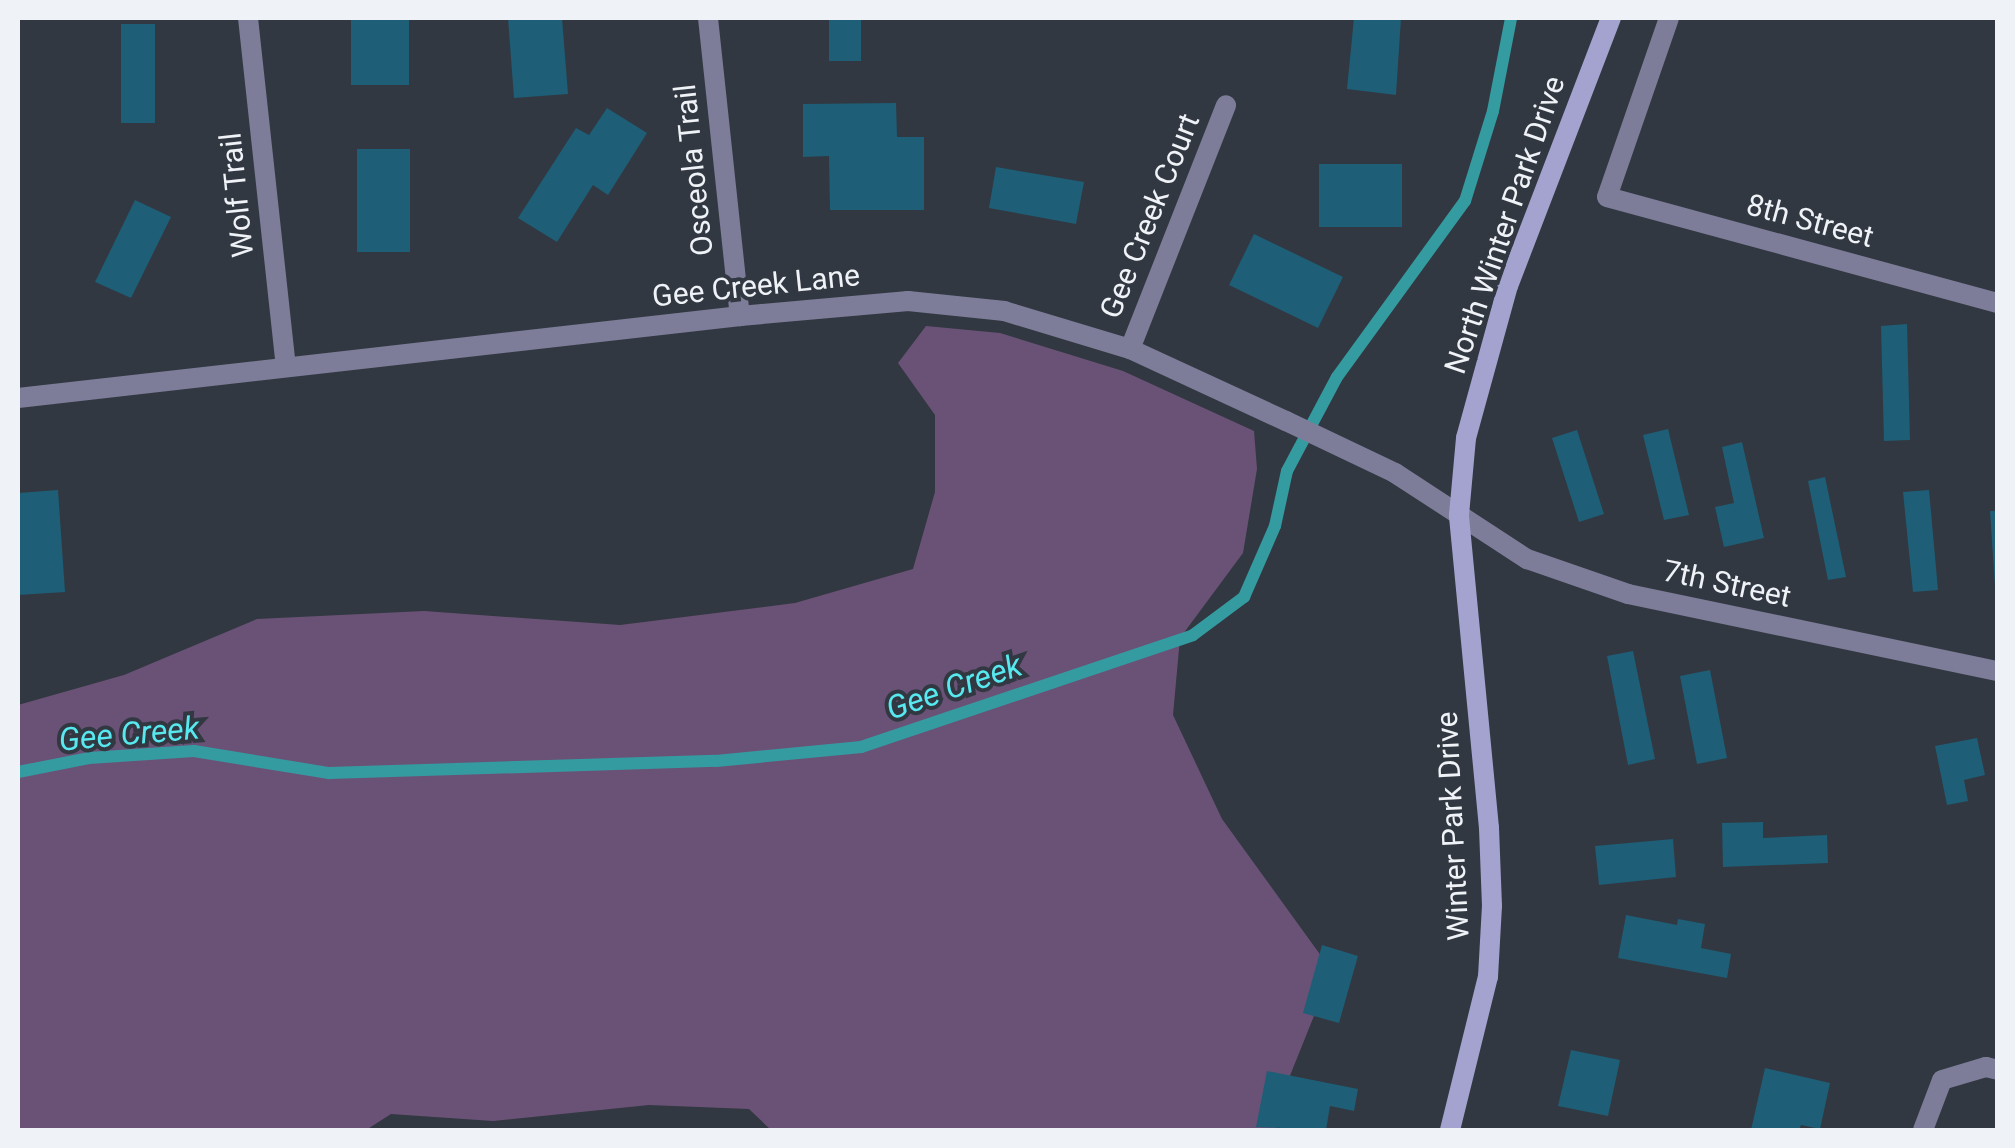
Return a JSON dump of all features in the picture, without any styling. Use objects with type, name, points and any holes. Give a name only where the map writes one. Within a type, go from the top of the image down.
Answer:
[{"type":"street","name":"Wolf Trail","points":[[248,18],[286,366]]},
{"type":"street","name":"Osceola Trail","points":[[708,18],[740,316]]},
{"type":"street","name":"North Winter Park Drive","points":[[1459,514],[1466,438],[1508,286],[1612,18]]},
{"type":"street","name":"8th Street","points":[[1669,18],[1607,197],[1998,304]]},
{"type":"street","name":"Gee Creek Court","points":[[1130,349],[1226,105]]},
{"type":"street","name":"Gee Creek Lane","points":[[18,398],[740,316],[908,301],[1004,310],[1130,349],[1395,473],[1459,514]]},
{"type":"street","name":"7th Street","points":[[1459,514],[1527,559],[1628,594],[1998,671]]},
{"type":"street","name":"Winter Park Drive","points":[[1450,1130],[1488,977],[1492,906],[1490,828],[1459,514]]},
{"type":"street","points":[[1923,1130],[1942,1080],[1986,1067],[1998,1070]]},
{"type":"shaded area","points":[[926,326],[1000,333],[1123,371],[1254,431],[1257,469],[1243,553],[1180,638],[1173,715],[1222,819],[1332,971],[1279,1103],[1276,1130],[771,1130],[749,1109],[649,1105],[493,1121],[391,1114],[366,1130],[18,1130],[18,705],[124,675],[257,619],[424,611],[620,625],[795,603],[913,569],[935,492],[935,415],[898,363]]},
{"type":"building","points":[[351,18],[409,18],[409,85],[351,85]]},
{"type":"building","points":[[508,18],[562,18],[568,94],[514,98]]},
{"type":"building","points":[[829,18],[861,18],[861,61],[829,61]]},
{"type":"building","points":[[1354,18],[1401,18],[1396,95],[1347,89]]},
{"type":"building","points":[[121,24],[155,24],[155,123],[121,123]]},
{"type":"building","points":[[896,103],[897,137],[924,137],[924,210],[830,210],[829,156],[803,157],[803,104]]},
{"type":"building","points":[[607,108],[647,133],[608,195],[593,185],[557,242],[518,218],[576,128],[589,135]]},
{"type":"building","points":[[357,149],[410,149],[410,252],[357,252]]},
{"type":"building","points":[[1319,164],[1402,164],[1402,227],[1319,227]]},
{"type":"building","points":[[996,167],[1084,182],[1076,224],[989,208]]},
{"type":"building","points":[[135,200],[171,217],[131,298],[95,282]]},
{"type":"building","points":[[1254,234],[1343,277],[1318,328],[1229,285]]},
{"type":"building","points":[[1907,324],[1910,440],[1884,441],[1881,326]]},
{"type":"building","points":[[1668,429],[1689,515],[1664,520],[1643,435]]},
{"type":"building","points":[[1577,430],[1604,514],[1579,522],[1552,438]]},
{"type":"building","points":[[1742,442],[1764,538],[1724,547],[1715,507],[1734,503],[1722,447]]},
{"type":"building","points":[[1825,477],[1846,577],[1828,580],[1808,481]]},
{"type":"building","points":[[58,490],[65,592],[18,595],[18,493]]},
{"type":"building","points":[[1929,490],[1938,590],[1913,592],[1903,492]]},
{"type":"building","points":[[1990,511],[1998,511],[1998,586],[1995,586]]},
{"type":"building","points":[[1633,651],[1655,759],[1628,765],[1607,656]]},
{"type":"building","points":[[1710,670],[1727,758],[1697,764],[1680,676]]},
{"type":"building","points":[[1977,738],[1985,775],[1964,780],[1968,801],[1947,805],[1935,746]]},
{"type":"building","points":[[1763,822],[1763,838],[1827,835],[1828,863],[1723,867],[1722,823]]},
{"type":"building","points":[[1673,839],[1676,877],[1599,885],[1595,846]]},
{"type":"building","points":[[1626,915],[1677,925],[1678,919],[1705,924],[1701,948],[1731,954],[1727,978],[1618,958]]},
{"type":"building","points":[[1322,945],[1358,956],[1339,1023],[1303,1013]]},
{"type":"building","points":[[1571,1050],[1620,1060],[1608,1116],[1558,1106]]},
{"type":"building","points":[[1765,1068],[1830,1083],[1820,1129],[1801,1125],[1799,1130],[1751,1130]]},
{"type":"building","points":[[1267,1071],[1358,1089],[1354,1111],[1330,1106],[1326,1130],[1256,1127]]},
{"type":"waterway","name":"Gee Creek","points":[[18,772],[89,758],[194,751],[329,773],[716,761],[861,747],[1193,635],[1244,597],[1275,526],[1287,471],[1337,377],[1465,201],[1493,111],[1511,18]]}]
